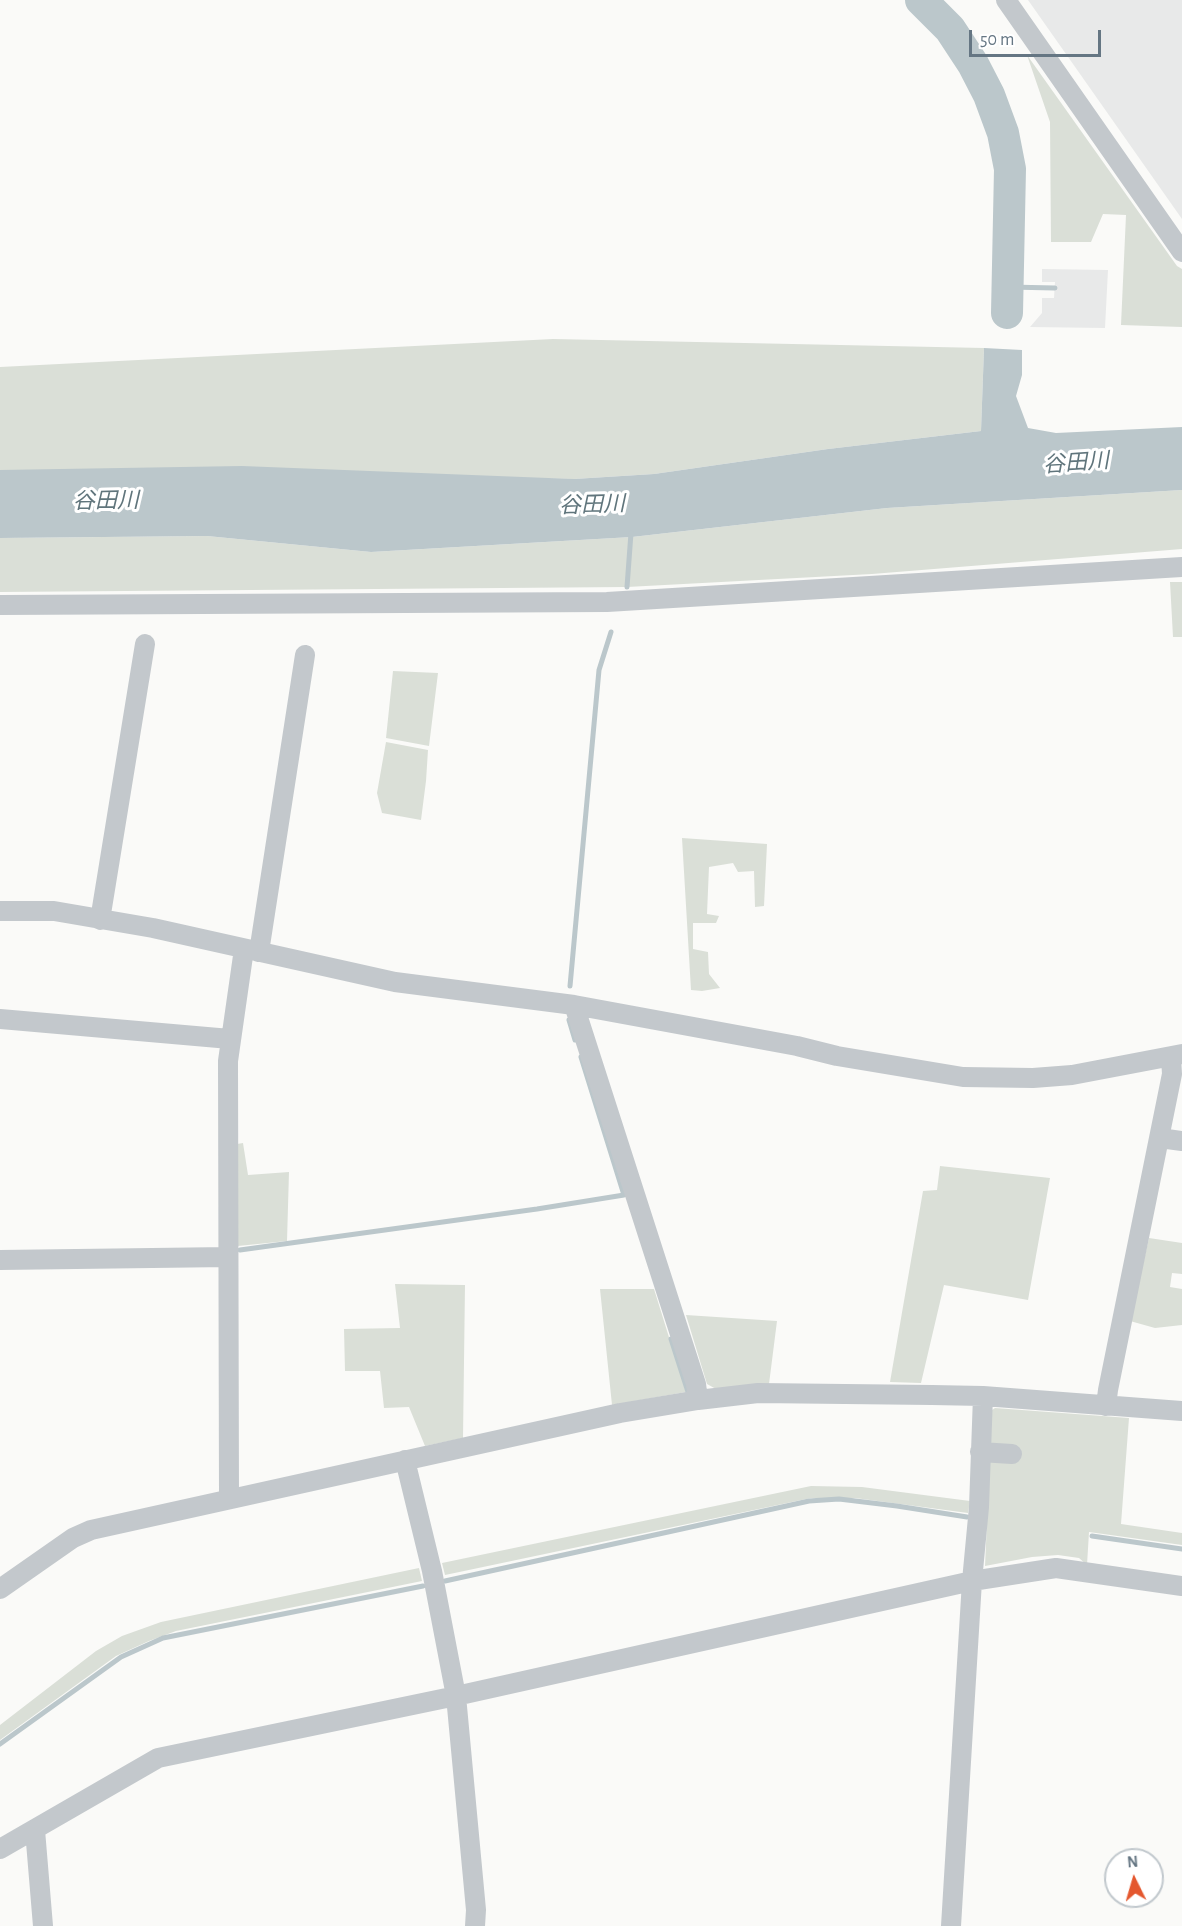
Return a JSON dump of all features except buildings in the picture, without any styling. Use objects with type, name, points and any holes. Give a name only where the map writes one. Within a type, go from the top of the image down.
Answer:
[{"type":"street","points":[[1006,0],[1182,252]]},
{"type":"street","points":[[0,606],[607,602],[1182,567]]},
{"type":"street","points":[[100,920],[145,644]]},
{"type":"street","points":[[229,1499],[228,1061],[230,1039],[251,951],[304,655]]},
{"type":"street","points":[[0,911],[54,911],[153,928],[395,982],[574,1005],[797,1046],[837,1056],[963,1077],[990,1079],[1053,1077],[1176,1055],[1106,1406]]},
{"type":"street","points":[[574,1005],[696,1384],[698,1400]]},
{"type":"street","points":[[0,1019],[230,1039]]},
{"type":"street","points":[[1160,1138],[1182,1141]]},
{"type":"street","points":[[0,1260],[228,1257]]},
{"type":"street","points":[[0,1589],[73,1538],[91,1530],[620,1413],[698,1400],[772,1393],[983,1396],[1182,1411]]},
{"type":"street","points":[[951,1926],[972,1581],[979,1507],[983,1396]]},
{"type":"street","points":[[980,1452],[1012,1454]]},
{"type":"street","points":[[405,1460],[432,1571],[456,1696],[476,1910],[475,1926]]},
{"type":"street","points":[[0,1850],[158,1758],[456,1696],[972,1581],[1056,1568],[1182,1586]]},
{"type":"street","points":[[34,1830],[43,1926]]},
{"type":"shaded area","points":[[1028,0],[1182,0],[1182,219]]},
{"type":"shaded area","points":[[1027,55],[1177,266],[1182,269],[1182,327],[1121,325],[1126,215],[1103,214],[1091,242],[1051,242],[1050,122]]},
{"type":"shaded area","points":[[1042,269],[1108,270],[1105,328],[1030,327],[1042,313],[1042,298],[1054,298],[1055,282],[1042,282]]},
{"type":"shaded area","points":[[553,339],[984,348],[981,431],[828,449],[654,474],[574,479],[0,470],[0,367]]},
{"type":"shaded area","points":[[1182,490],[1182,549],[872,574],[627,587],[0,592],[0,538],[207,536],[371,552],[632,537],[887,508]]},
{"type":"shaded area","points":[[1170,582],[1182,582],[1182,637],[1173,637]]},
{"type":"shaded area","points":[[393,671],[438,673],[429,746],[386,738]]},
{"type":"shaded area","points":[[386,742],[428,750],[421,820],[382,813],[377,793]]},
{"type":"shaded area","points":[[682,838],[767,844],[764,906],[755,907],[754,871],[738,872],[733,863],[709,867],[707,914],[719,916],[716,923],[693,923],[693,949],[708,952],[709,974],[720,988],[691,990]]},
{"type":"shaded area","points":[[243,1143],[248,1175],[289,1172],[287,1241],[238,1246],[237,1144]]},
{"type":"shaded area","points":[[940,1166],[1050,1178],[1028,1300],[944,1285],[921,1383],[890,1382],[923,1191],[937,1190]]},
{"type":"shaded area","points":[[1149,1238],[1182,1243],[1182,1274],[1172,1273],[1170,1287],[1182,1289],[1182,1325],[1155,1328],[1130,1321]]},
{"type":"shaded area","points":[[395,1284],[465,1285],[463,1438],[425,1446],[409,1407],[384,1408],[380,1371],[345,1371],[344,1329],[400,1328]]},
{"type":"shaded area","points":[[600,1289],[654,1289],[686,1392],[612,1405]]},
{"type":"shaded area","points":[[686,1315],[777,1321],[769,1384],[716,1389],[707,1384]]},
{"type":"shaded area","points":[[995,1408],[1129,1418],[1121,1524],[1182,1533],[1182,1545],[1089,1532],[1087,1565],[1079,1558],[1058,1555],[1032,1557],[985,1566],[992,1410]]},
{"type":"shaded area","points":[[811,1486],[862,1487],[970,1501],[968,1513],[855,1498],[811,1498],[445,1575],[442,1563]]},
{"type":"shaded area","points":[[419,1568],[422,1581],[176,1631],[149,1641],[116,1656],[0,1740],[0,1725],[96,1651],[122,1636],[161,1622]]},
{"type":"water","name":"谷田川","points":[[984,348],[1022,350],[1022,375],[1016,396],[1028,428],[1056,433],[1182,427],[1182,490],[887,508],[632,537],[371,552],[207,536],[0,538],[0,470],[242,466],[574,479],[654,474],[828,449],[981,431]]},
{"type":"waterway","points":[[921,0],[950,29],[973,64],[989,95],[1003,133],[1010,169],[1007,313]]},
{"type":"waterway","points":[[1008,287],[1055,288]]},
{"type":"waterway","points":[[627,587],[631,533]]},
{"type":"waterway","points":[[570,986],[599,670],[611,632]]},
{"type":"waterway","points":[[569,1020],[575,1040]]},
{"type":"waterway","points":[[240,1250],[624,1195],[581,1057]]},
{"type":"waterway","points":[[671,1339],[688,1392]]},
{"type":"waterway","points":[[445,1581],[809,1501],[839,1499],[967,1517]]},
{"type":"waterway","points":[[1092,1536],[1182,1549]]},
{"type":"waterway","points":[[0,1744],[121,1657],[163,1638],[423,1586]]}]
